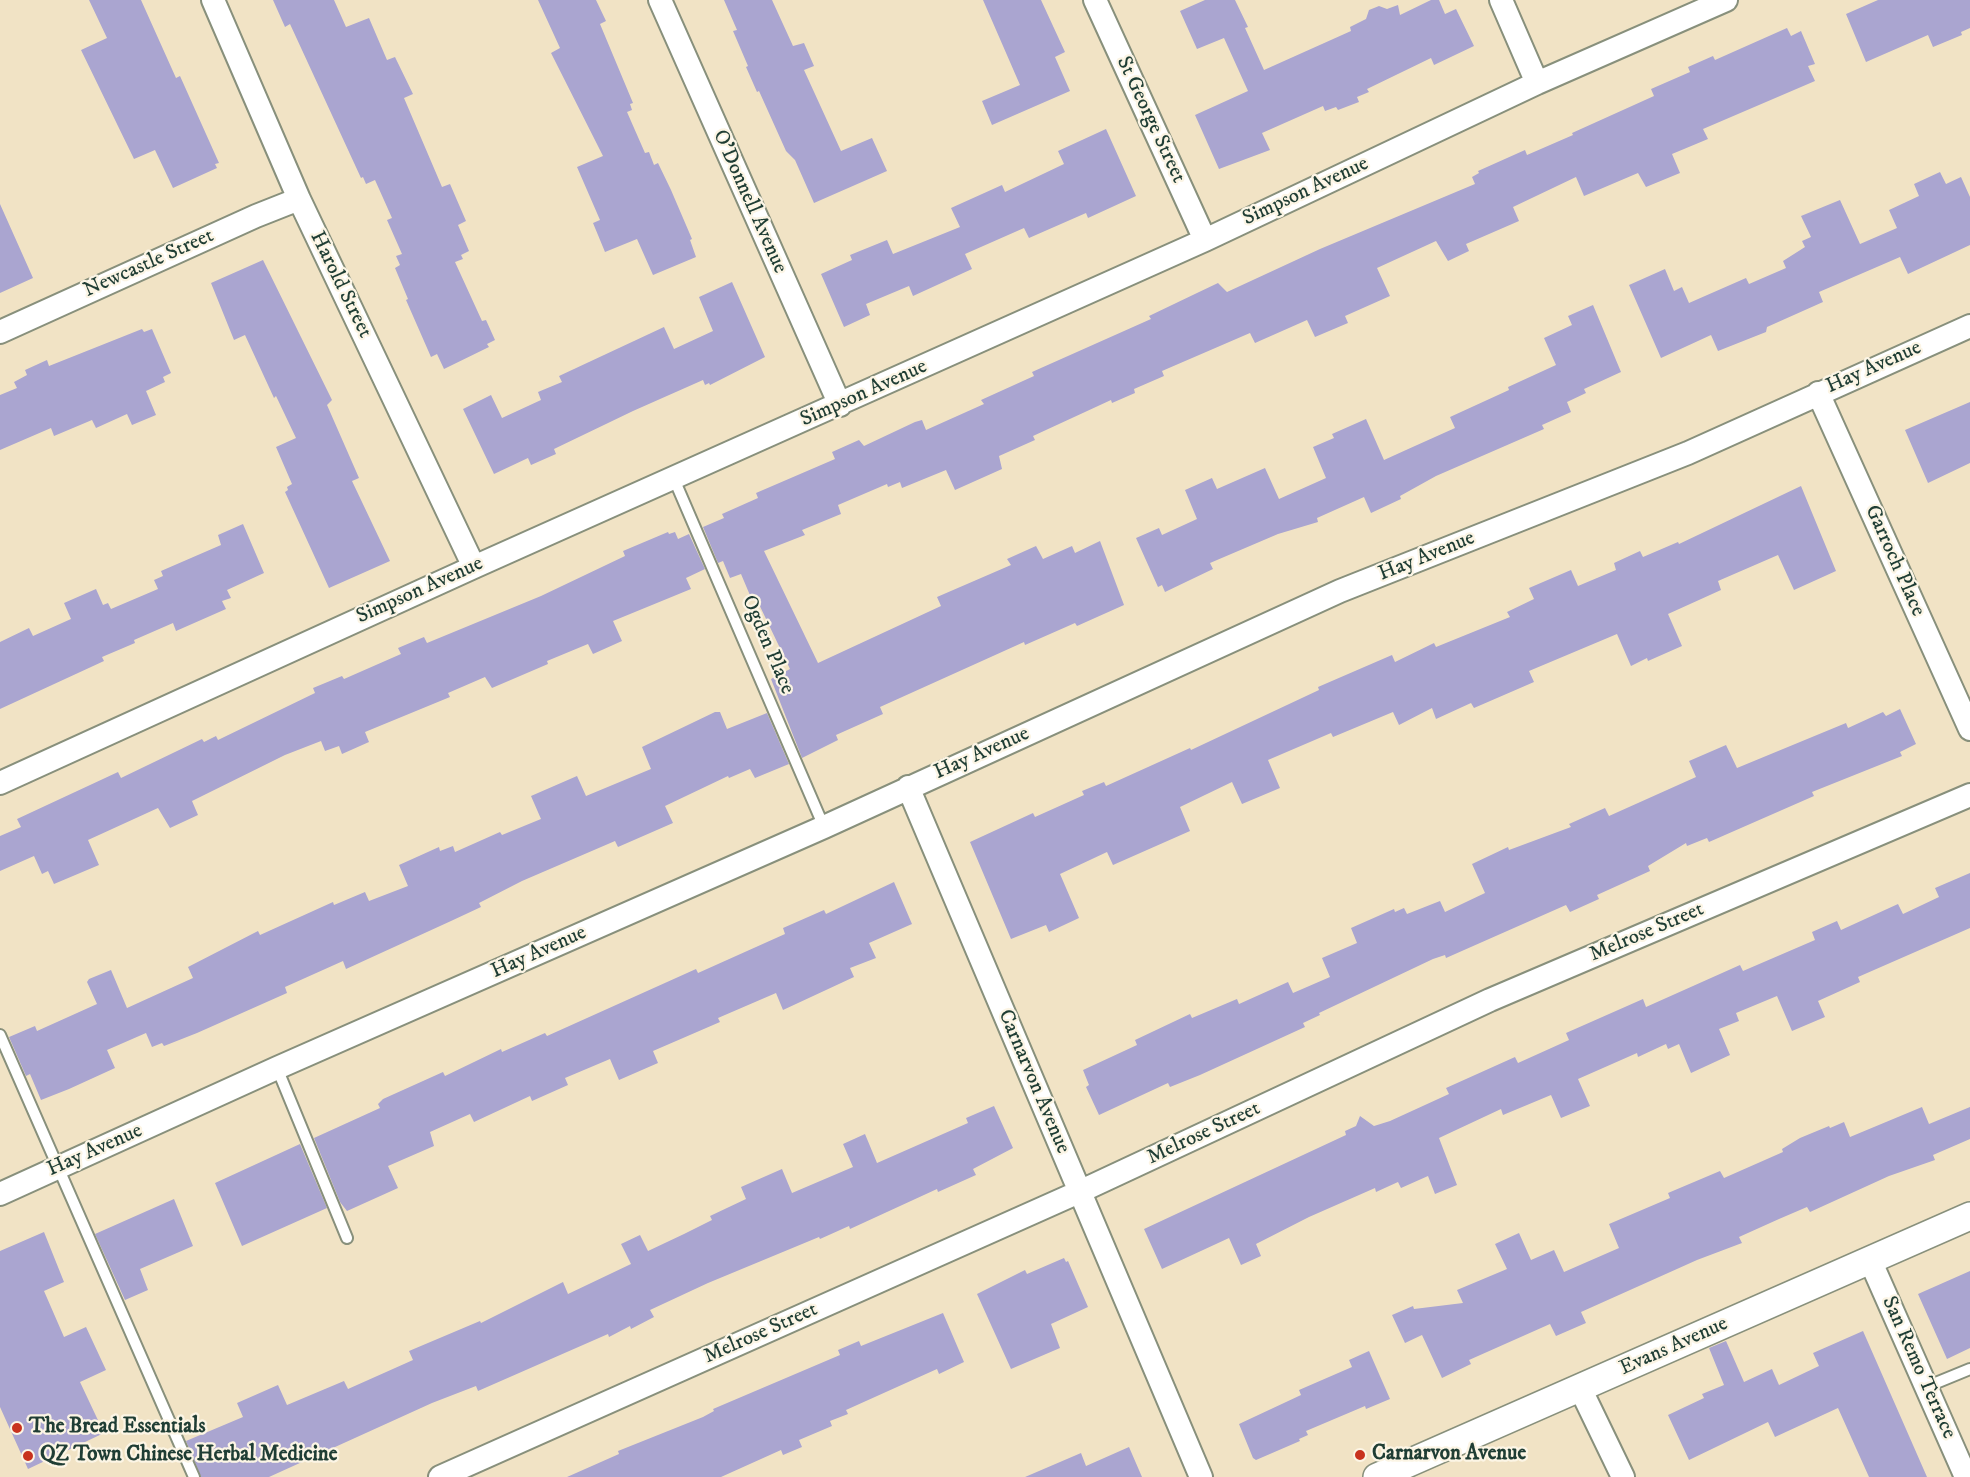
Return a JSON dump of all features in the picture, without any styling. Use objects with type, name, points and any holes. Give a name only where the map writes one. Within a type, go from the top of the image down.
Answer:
[{"type":"street","name":"Harold Street","points":[[213,0],[300,199],[474,567]]},
{"type":"street","name":"O'Donnell Avenue","points":[[660,0],[840,405]]},
{"type":"street","name":"St George Street","points":[[1095,0],[1205,240]]},
{"type":"street","points":[[1501,0],[1537,83]]},
{"type":"street","name":"Simpson Avenue","points":[[0,783],[474,567],[1205,240],[1537,83],[1726,0]]},
{"type":"street","name":"Newcastle Street","points":[[0,332],[256,216],[300,199]]},
{"type":"street","name":"Hay Avenue","points":[[0,1194],[277,1068],[824,826],[1340,591],[1688,453],[1970,326]]},
{"type":"street","name":"Garroch Place","points":[[1818,393],[1970,729]]},
{"type":"street","name":"Carnarvon Avenue","points":[[908,787],[1201,1477]]},
{"type":"street","name":"Melrose Street","points":[[440,1477],[1079,1192],[1490,1000],[1970,795]]},
{"type":"street","name":"Evans Avenue","points":[[1377,1477],[1970,1216]]},
{"type":"street","name":"San Remo Terrace","points":[[1870,1260],[1966,1477]]},
{"type":"street","points":[[1580,1388],[1623,1477]]},
{"type":"lane","name":"Ogden Place","points":[[674,479],[824,826]]},
{"type":"lane","points":[[0,1035],[195,1477]]},
{"type":"lane","points":[[277,1068],[347,1238]]},
{"type":"lane","points":[[1926,1387],[1970,1369]]},
{"type":"building","points":[[89,0],[141,0],[176,78],[180,76],[219,163],[215,164],[217,168],[173,188],[155,150],[134,159],[81,50],[107,38]]},
{"type":"building","points":[[273,0],[334,0],[346,27],[369,18],[387,60],[395,57],[413,94],[404,98],[442,187],[450,184],[466,221],[458,225],[469,251],[461,255],[463,259],[455,262],[482,321],[486,320],[495,340],[487,344],[489,347],[444,369],[437,354],[431,357],[406,300],[408,299],[395,268],[400,265],[396,256],[402,254],[387,220],[392,218],[375,180],[366,184],[363,177],[361,178],[290,24],[285,27]]},
{"type":"building","points":[[538,0],[596,0],[606,21],[600,24],[633,103],[630,104],[632,110],[627,112],[645,153],[649,152],[654,165],[658,163],[671,190],[692,239],[690,240],[696,257],[653,275],[637,239],[605,252],[593,223],[600,220],[577,167],[603,156],[551,53],[560,48]]},
{"type":"building","points":[[724,0],[772,0],[793,46],[804,43],[814,66],[804,70],[841,151],[872,138],[887,171],[814,203],[795,160],[786,151],[759,91],[757,92],[733,31],[737,30]]},
{"type":"building","points":[[983,0],[1041,0],[1065,52],[1055,57],[1070,91],[992,125],[982,101],[1020,85]]},
{"type":"building","points":[[1205,0],[1235,0],[1264,70],[1351,31],[1350,27],[1366,19],[1369,10],[1379,6],[1387,9],[1398,5],[1400,15],[1431,0],[1439,0],[1445,14],[1456,9],[1474,46],[1434,65],[1431,58],[1367,89],[1369,92],[1357,97],[1359,102],[1338,110],[1336,107],[1325,111],[1323,106],[1262,133],[1270,150],[1219,169],[1195,115],[1248,91],[1224,38],[1197,49],[1180,11]]},
{"type":"building","points":[[1878,0],[1970,0],[1970,28],[1961,32],[1962,35],[1933,47],[1928,35],[1866,62],[1846,14]]},
{"type":"building","points":[[1787,28],[1791,36],[1801,31],[1815,64],[1808,66],[1815,81],[1703,129],[1708,139],[1672,154],[1680,173],[1646,187],[1638,173],[1584,196],[1576,177],[1513,207],[1519,221],[1466,244],[1469,251],[1448,261],[1436,241],[1377,268],[1390,296],[1345,316],[1348,323],[1315,337],[1307,320],[1255,343],[1250,333],[1162,371],[1164,376],[1134,389],[1135,393],[1112,403],[1111,400],[1033,436],[1035,440],[999,456],[1002,469],[955,490],[946,470],[902,488],[900,482],[888,487],[887,484],[838,505],[841,514],[802,530],[805,535],[764,551],[818,663],[941,606],[937,597],[1011,565],[1007,559],[1036,546],[1043,559],[1072,546],[1075,553],[1100,541],[1124,605],[1077,626],[1075,623],[1025,645],[1024,642],[880,707],[883,714],[836,735],[838,740],[802,758],[771,679],[790,669],[756,598],[752,600],[741,574],[730,578],[723,561],[718,563],[703,527],[724,518],[722,514],[758,498],[756,493],[835,459],[832,452],[859,440],[864,446],[922,420],[926,430],[984,404],[981,400],[1034,376],[1032,372],[1151,319],[1149,316],[1218,283],[1227,292],[1320,249],[1475,184],[1472,177],[1479,173],[1478,171],[1525,150],[1527,155],[1573,135],[1572,133],[1654,96],[1651,89],[1690,72],[1688,67],[1713,56],[1715,60]]},
{"type":"building","points":[[1106,129],[1136,196],[1088,218],[1086,213],[1029,238],[1024,228],[965,254],[972,269],[913,296],[909,286],[866,304],[870,315],[844,327],[821,274],[852,260],[850,255],[887,240],[893,254],[960,227],[951,208],[1002,185],[1005,192],[1064,164],[1058,151]]},
{"type":"building","points":[[1940,172],[1946,184],[1961,177],[1970,197],[1970,245],[1908,274],[1900,257],[1819,292],[1823,302],[1767,327],[1766,332],[1718,351],[1711,335],[1661,358],[1629,285],[1665,269],[1674,291],[1682,287],[1689,303],[1746,278],[1749,284],[1786,268],[1783,261],[1805,247],[1802,241],[1811,237],[1801,216],[1840,200],[1860,244],[1897,228],[1889,210],[1919,196],[1914,184]]},
{"type":"building","points":[[0,204],[33,278],[0,293]]},
{"type":"building","points":[[263,260],[332,400],[327,405],[359,478],[352,481],[390,561],[329,588],[285,492],[292,484],[276,447],[296,438],[276,396],[274,398],[245,335],[234,340],[211,283]]},
{"type":"building","points":[[732,282],[765,357],[710,385],[709,383],[705,385],[703,380],[633,411],[554,449],[556,454],[531,465],[528,458],[494,474],[463,409],[491,395],[502,418],[541,400],[538,392],[562,382],[559,376],[664,327],[674,349],[713,331],[699,297]]},
{"type":"building","points":[[1593,305],[1621,372],[1584,389],[1586,393],[1567,402],[1571,412],[1542,425],[1544,429],[1436,476],[1400,496],[1401,499],[1371,513],[1364,497],[1317,518],[1318,522],[1278,534],[1210,563],[1213,569],[1165,592],[1162,585],[1158,587],[1136,538],[1159,528],[1162,535],[1197,519],[1185,490],[1212,478],[1217,489],[1265,468],[1279,499],[1326,478],[1313,447],[1334,438],[1332,434],[1366,419],[1384,460],[1455,428],[1450,417],[1556,365],[1544,338],[1572,325],[1568,316]]},
{"type":"building","points":[[142,329],[144,332],[152,329],[171,373],[163,377],[165,382],[146,391],[156,415],[132,425],[127,414],[96,428],[92,420],[54,436],[51,428],[0,450],[0,395],[17,388],[14,382],[27,375],[25,370],[47,360],[49,366]]},
{"type":"building","points":[[1970,402],[1970,463],[1928,483],[1905,430]]},
{"type":"building","points":[[1801,486],[1836,571],[1794,590],[1778,555],[1718,581],[1721,590],[1668,614],[1682,646],[1648,661],[1647,658],[1631,666],[1617,634],[1529,671],[1534,682],[1474,708],[1471,703],[1436,719],[1432,708],[1399,725],[1393,712],[1333,737],[1331,733],[1268,760],[1280,788],[1242,804],[1232,782],[1180,807],[1190,831],[1113,865],[1107,852],[1060,874],[1079,918],[1049,932],[1046,925],[1011,939],[970,842],[1033,813],[1035,817],[1084,795],[1082,791],[1104,782],[1106,786],[1190,748],[1191,750],[1319,690],[1318,687],[1392,655],[1395,662],[1434,643],[1436,647],[1510,617],[1507,612],[1534,599],[1529,588],[1571,570],[1578,586],[1616,570],[1614,563],[1640,551],[1643,557],[1678,542],[1679,544]]},
{"type":"building","points":[[243,524],[264,573],[227,590],[231,598],[222,601],[226,609],[176,631],[173,623],[134,640],[135,643],[102,657],[104,661],[0,709],[0,642],[29,628],[33,636],[71,619],[64,603],[96,589],[103,605],[108,603],[111,609],[158,589],[154,580],[163,576],[161,571],[221,545],[218,535]]},
{"type":"building","points":[[668,532],[669,534],[675,532],[678,539],[689,534],[705,569],[686,578],[691,589],[613,621],[622,641],[593,654],[588,644],[492,688],[485,677],[448,693],[450,697],[365,732],[369,742],[342,754],[339,746],[325,751],[321,741],[285,755],[192,801],[198,815],[170,828],[158,808],[88,840],[99,865],[54,884],[48,871],[42,874],[34,856],[0,871],[0,836],[21,827],[17,819],[118,772],[121,778],[202,739],[204,742],[216,736],[218,740],[315,693],[313,688],[342,676],[344,679],[401,654],[398,648],[424,637],[427,643],[541,596],[625,556],[623,551]]},
{"type":"building","points":[[1900,709],[1916,744],[1900,752],[1902,756],[1812,792],[1814,796],[1709,842],[1707,838],[1687,846],[1686,843],[1648,866],[1650,871],[1597,895],[1599,899],[1570,912],[1566,905],[1446,958],[1445,955],[1433,959],[1319,1013],[1320,1015],[1303,1023],[1305,1027],[1200,1075],[1170,1087],[1168,1083],[1099,1115],[1086,1087],[1089,1085],[1083,1070],[1137,1045],[1135,1040],[1190,1014],[1192,1018],[1237,999],[1239,1004],[1288,982],[1293,993],[1330,977],[1322,958],[1357,943],[1351,928],[1394,909],[1395,912],[1404,908],[1407,914],[1440,901],[1445,912],[1485,893],[1472,864],[1508,847],[1509,850],[1571,827],[1569,824],[1605,808],[1609,816],[1696,777],[1689,761],[1726,745],[1737,768],[1846,723],[1848,728],[1883,712],[1886,716]]},
{"type":"building","points":[[715,712],[720,712],[727,729],[767,713],[789,764],[755,778],[750,769],[729,778],[728,776],[665,806],[673,823],[618,847],[615,841],[522,881],[479,903],[481,907],[346,969],[343,961],[285,987],[287,993],[197,1033],[164,1046],[162,1043],[152,1047],[146,1033],[107,1050],[115,1068],[69,1089],[41,1100],[30,1074],[26,1076],[9,1037],[35,1026],[37,1031],[97,1004],[87,982],[89,979],[111,970],[127,1008],[193,978],[188,967],[258,931],[260,935],[333,902],[334,905],[365,892],[369,901],[408,886],[399,865],[439,847],[440,851],[453,846],[455,852],[500,832],[502,835],[541,819],[531,796],[577,776],[586,796],[651,769],[642,747]]},
{"type":"building","points":[[1970,873],[1970,928],[1858,977],[1860,982],[1818,1001],[1825,1017],[1792,1031],[1777,996],[1736,1013],[1739,1021],[1719,1029],[1730,1055],[1691,1073],[1679,1044],[1668,1049],[1666,1044],[1638,1057],[1637,1053],[1578,1079],[1590,1106],[1561,1118],[1551,1095],[1503,1115],[1501,1109],[1439,1138],[1457,1185],[1435,1194],[1428,1176],[1401,1188],[1398,1182],[1376,1192],[1375,1188],[1309,1217],[1256,1244],[1261,1256],[1241,1265],[1229,1238],[1162,1269],[1144,1229],[1346,1135],[1345,1131],[1356,1126],[1360,1116],[1374,1126],[1390,1121],[1449,1094],[1446,1088],[1515,1057],[1518,1063],[1569,1040],[1566,1033],[1643,999],[1646,1007],[1740,965],[1743,971],[1815,940],[1812,932],[1837,921],[1841,930],[1898,904],[1903,914],[1939,897],[1935,888]]},
{"type":"building","points":[[894,882],[912,924],[869,943],[876,958],[850,968],[854,977],[783,1010],[776,993],[718,1018],[720,1022],[653,1051],[658,1063],[619,1080],[610,1059],[565,1078],[568,1085],[532,1101],[530,1096],[474,1122],[470,1114],[430,1132],[434,1146],[388,1166],[398,1188],[347,1211],[340,1202],[314,1138],[380,1108],[378,1104],[383,1099],[443,1072],[445,1076],[501,1049],[502,1052],[545,1033],[547,1036],[696,969],[698,973],[785,934],[783,928],[824,910],[826,914]]},
{"type":"building","points":[[994,1106],[1013,1148],[973,1169],[976,1175],[938,1192],[937,1189],[850,1229],[849,1226],[820,1239],[819,1237],[708,1283],[650,1310],[654,1317],[631,1329],[630,1326],[609,1337],[608,1334],[478,1391],[476,1386],[432,1403],[269,1477],[201,1477],[186,1441],[243,1417],[237,1403],[278,1385],[287,1405],[344,1381],[348,1389],[413,1360],[409,1351],[480,1321],[481,1323],[563,1282],[568,1294],[631,1264],[621,1244],[640,1235],[648,1251],[712,1220],[710,1216],[746,1199],[741,1187],[782,1169],[792,1193],[853,1167],[843,1144],[865,1134],[877,1163],[968,1123],[966,1118]]},
{"type":"building","points":[[1922,1107],[1929,1124],[1970,1107],[1970,1139],[1933,1155],[1935,1160],[1889,1176],[1810,1212],[1807,1207],[1779,1219],[1739,1237],[1742,1243],[1697,1260],[1581,1312],[1586,1323],[1556,1336],[1550,1324],[1469,1360],[1471,1364],[1442,1378],[1422,1335],[1405,1343],[1392,1315],[1413,1306],[1414,1309],[1463,1303],[1457,1290],[1507,1269],[1495,1244],[1519,1233],[1531,1260],[1554,1250],[1564,1272],[1619,1248],[1609,1224],[1670,1198],[1668,1193],[1720,1171],[1724,1178],[1783,1152],[1782,1149],[1800,1138],[1829,1126],[1830,1128],[1844,1122],[1850,1137]]},
{"type":"building","points":[[300,1144],[327,1208],[242,1246],[215,1183]]},
{"type":"building","points":[[174,1199],[193,1246],[140,1269],[148,1290],[125,1300],[95,1234]]},
{"type":"building","points":[[44,1232],[64,1282],[44,1291],[64,1337],[86,1327],[106,1370],[80,1382],[104,1433],[28,1469],[0,1407],[0,1251]]},
{"type":"building","points":[[1064,1258],[1066,1262],[1068,1261],[1088,1307],[1051,1324],[1060,1348],[1011,1369],[977,1294],[1025,1270],[1027,1274]]},
{"type":"building","points":[[1970,1271],[1970,1348],[1947,1359],[1918,1294]]},
{"type":"building","points":[[943,1313],[964,1362],[939,1374],[937,1369],[846,1410],[848,1414],[830,1421],[832,1426],[799,1440],[802,1447],[783,1455],[781,1450],[721,1477],[567,1477],[619,1454],[618,1451],[703,1417],[714,1411],[713,1409],[840,1355],[838,1350],[859,1341],[861,1346]]},
{"type":"building","points":[[1863,1331],[1927,1477],[1869,1477],[1838,1408],[1775,1437],[1768,1422],[1689,1460],[1668,1415],[1704,1398],[1702,1394],[1724,1385],[1709,1348],[1726,1341],[1744,1382],[1772,1369],[1779,1385],[1819,1366],[1813,1353]]},
{"type":"building","points":[[1369,1351],[1390,1399],[1366,1409],[1365,1406],[1306,1431],[1308,1435],[1299,1439],[1300,1441],[1256,1460],[1253,1458],[1239,1424],[1301,1395],[1299,1390],[1352,1367],[1349,1360]]},
{"type":"building","points":[[1129,1447],[1142,1477],[1025,1477],[1081,1453],[1086,1466]]},
{"type":"place","name":"The Bread Essentials","points":[[17,1428]]},
{"type":"place","name":"Carnarvon Avenue","points":[[1360,1455]]},
{"type":"place","name":"QZ Town Chinese Herbal Medicine","points":[[28,1456]]}]
